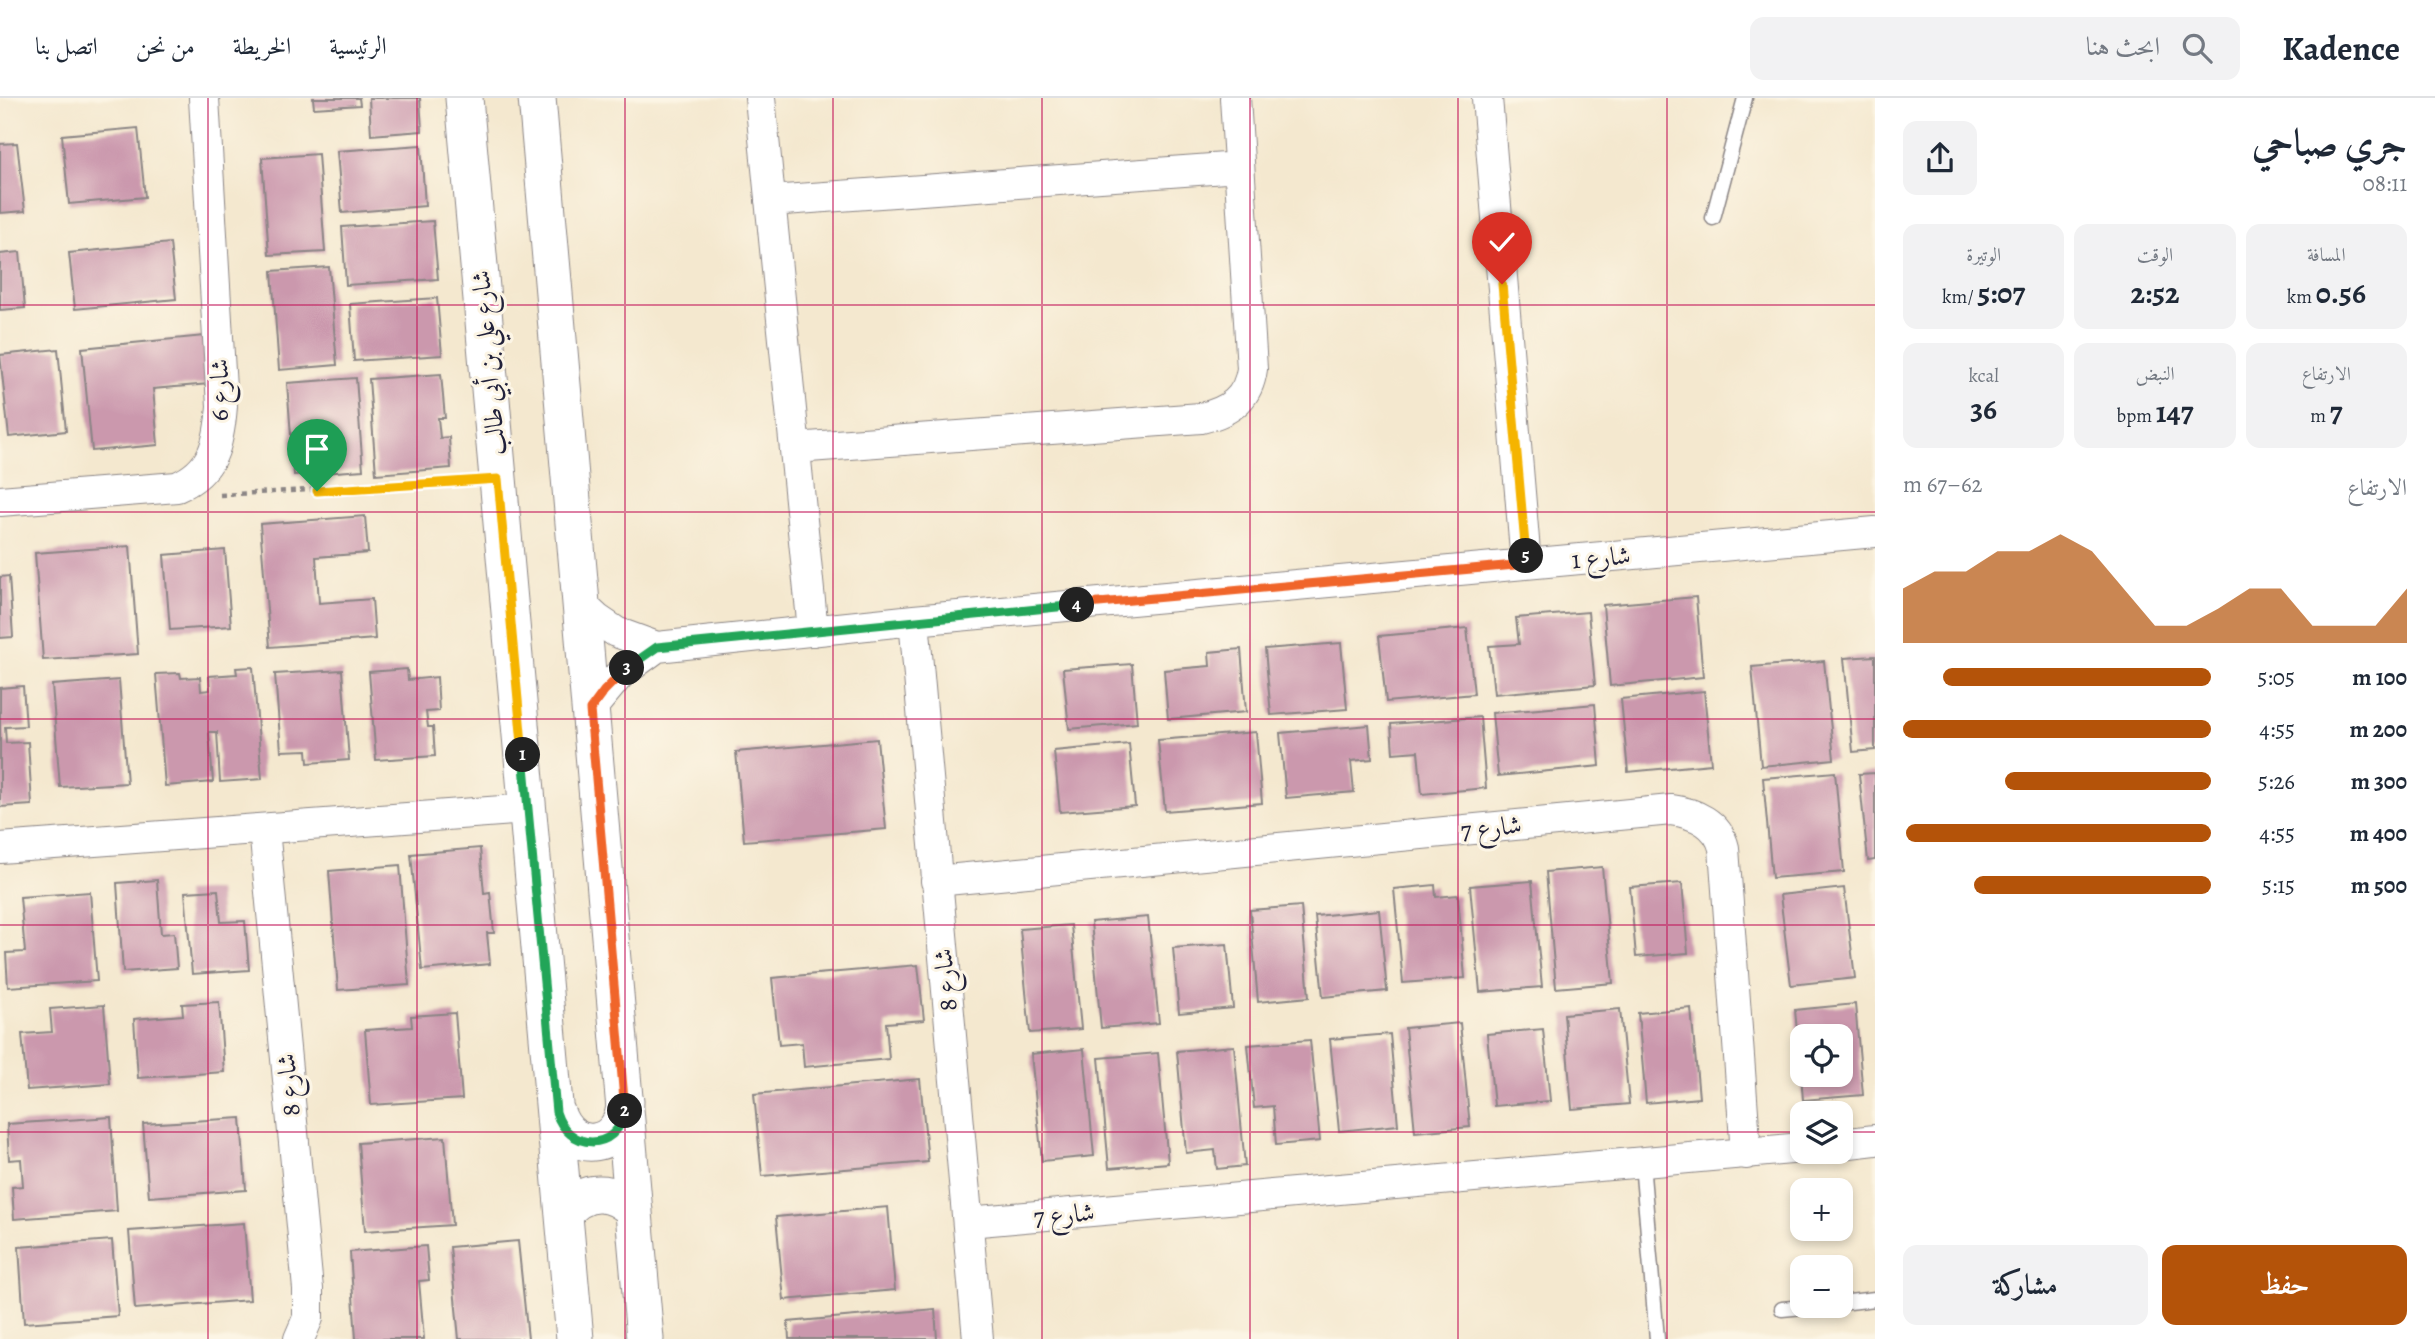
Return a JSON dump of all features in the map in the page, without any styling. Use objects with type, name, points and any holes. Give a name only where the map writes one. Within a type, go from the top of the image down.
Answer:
[{"type":"street","name":"شارع 6","points":[[177,487],[198,476],[206,466],[218,440],[221,414],[204,98]]},
{"type":"street","name":"شارع علي بن أبي طالب","points":[[464,98],[575,1339]]},
{"type":"street","points":[[537,98],[645,1339]]},
{"type":"street","points":[[760,98],[813,631]]},
{"type":"street","points":[[795,448],[1201,418],[1229,407],[1238,400],[1250,384],[1252,369],[1235,98]]},
{"type":"street","points":[[1486,98],[1526,564]]},
{"type":"street","points":[[771,201],[1239,166]]},
{"type":"street","points":[[0,501],[177,487]]},
{"type":"street","name":"شارع 1","points":[[581,604],[616,632],[657,647],[914,620],[1875,532]]},
{"type":"street","name":"شارع 8","points":[[914,620],[978,1339]]},
{"type":"street","points":[[590,710],[620,674],[657,647]]},
{"type":"street","points":[[0,848],[528,809]]},
{"type":"street","name":"شارع 7","points":[[936,881],[1671,810],[1695,815],[1714,828],[1721,837],[1724,848],[1746,1154]]},
{"type":"street","name":"شارع 8","points":[[264,829],[308,1289],[308,1318],[299,1339]]},
{"type":"street","points":[[556,1112],[566,1132],[585,1142],[596,1142],[607,1138],[622,1122],[625,1101]]},
{"type":"street","points":[[1853,1142],[1875,1140]]},
{"type":"street","name":"شارع 7","points":[[968,1223],[1790,1149]]},
{"type":"street","points":[[564,1213],[579,1199],[599,1193],[618,1198],[634,1211]]},
{"type":"lane","points":[[1713,218],[1745,98]]},
{"type":"lane","points":[[1642,1163],[1657,1339]]},
{"type":"lane","points":[[1853,1302],[1875,1299]]},
{"type":"lane","points":[[1782,1309],[1790,1308]]},
{"type":"path","points":[[177,487],[226,496],[498,479]]},
{"type":"building","points":[[313,98],[359,98],[360,105],[314,108]]},
{"type":"building","points":[[369,98],[420,98],[422,131],[371,135]]},
{"type":"building","points":[[138,128],[145,197],[69,204],[62,135]]},
{"type":"building","points":[[17,143],[25,211],[0,213],[0,144]]},
{"type":"building","points":[[421,145],[425,206],[342,213],[337,151]]},
{"type":"building","points":[[318,154],[325,252],[269,255],[262,158]]},
{"type":"building","points":[[433,221],[438,279],[346,285],[342,227]]},
{"type":"building","points":[[170,243],[176,299],[75,309],[69,253]]},
{"type":"building","points":[[20,252],[25,308],[0,310],[0,254]]},
{"type":"building","points":[[329,267],[337,365],[279,370],[272,271]]},
{"type":"building","points":[[437,298],[442,355],[354,361],[350,304]]},
{"type":"building","points":[[204,336],[209,384],[153,389],[158,445],[92,451],[82,348]]},
{"type":"building","points":[[58,349],[66,431],[9,437],[0,355]]},
{"type":"building","points":[[441,374],[445,418],[438,418],[440,438],[449,437],[451,468],[376,474],[369,379]]},
{"type":"building","points":[[356,378],[363,470],[294,475],[287,383]]},
{"type":"building","points":[[365,516],[368,553],[316,557],[319,603],[372,599],[375,639],[270,647],[260,524]]},
{"type":"building","points":[[130,546],[138,654],[43,660],[35,553]]},
{"type":"building","points":[[225,550],[231,626],[170,630],[164,555]]},
{"type":"building","points":[[9,576],[13,637],[0,638],[0,577]]},
{"type":"building","points":[[1696,597],[1703,677],[1610,686],[1603,605]]},
{"type":"building","points":[[1588,612],[1595,685],[1494,694],[1489,646],[1519,644],[1516,618]]},
{"type":"building","points":[[1467,628],[1474,694],[1386,702],[1379,636]]},
{"type":"building","points":[[1341,643],[1347,709],[1271,715],[1265,649]]},
{"type":"building","points":[[1241,649],[1246,712],[1168,719],[1164,670],[1210,666],[1209,652]]},
{"type":"building","points":[[1875,656],[1875,750],[1853,752],[1844,658]]},
{"type":"building","points":[[1824,661],[1834,759],[1761,766],[1752,667]]},
{"type":"building","points":[[1132,664],[1137,723],[1069,729],[1063,669]]},
{"type":"building","points":[[253,667],[262,779],[220,782],[217,732],[209,732],[213,782],[165,786],[156,674],[180,673],[181,678],[200,677],[201,691],[210,690],[209,676],[237,674],[236,668]]},
{"type":"building","points":[[407,669],[408,680],[437,677],[439,711],[426,712],[428,727],[433,727],[435,756],[376,760],[369,672]]},
{"type":"building","points":[[342,670],[349,760],[308,763],[307,750],[281,751],[275,674]]},
{"type":"building","points":[[119,680],[127,783],[60,787],[52,685]]},
{"type":"building","points":[[23,686],[26,726],[5,727],[6,743],[28,742],[32,805],[0,807],[0,688]]},
{"type":"building","points":[[1704,691],[1711,764],[1628,772],[1621,699]]},
{"type":"building","points":[[1595,704],[1600,766],[1498,776],[1492,713]]},
{"type":"building","points":[[1480,717],[1486,788],[1422,794],[1418,751],[1393,753],[1391,724]]},
{"type":"building","points":[[1369,725],[1372,759],[1351,761],[1354,792],[1286,798],[1280,733]]},
{"type":"building","points":[[1256,732],[1262,803],[1165,811],[1158,740]]},
{"type":"building","points":[[877,739],[886,829],[744,841],[736,752]]},
{"type":"building","points":[[1129,744],[1135,806],[1060,812],[1054,751]]},
{"type":"building","points":[[1835,772],[1844,872],[1772,878],[1763,778]]},
{"type":"building","points":[[1875,773],[1875,860],[1868,861],[1859,774]]},
{"type":"building","points":[[480,848],[484,893],[490,892],[494,933],[487,933],[490,964],[422,970],[411,854]]},
{"type":"building","points":[[400,865],[409,985],[338,990],[329,871]]},
{"type":"building","points":[[1602,867],[1613,983],[1556,988],[1546,872]]},
{"type":"building","points":[[157,880],[161,934],[174,933],[177,968],[123,972],[117,883]]},
{"type":"building","points":[[1532,881],[1542,987],[1480,992],[1470,886]]},
{"type":"building","points":[[1682,883],[1688,953],[1636,957],[1630,887]]},
{"type":"building","points":[[1435,885],[1436,897],[1458,895],[1465,978],[1403,983],[1394,889]]},
{"type":"building","points":[[1844,888],[1855,978],[1791,985],[1780,895]]},
{"type":"building","points":[[218,890],[221,922],[245,921],[249,970],[192,974],[185,892]]},
{"type":"building","points":[[90,892],[97,981],[8,987],[6,953],[25,952],[20,897]]},
{"type":"building","points":[[1301,906],[1309,997],[1258,1002],[1250,910]]},
{"type":"building","points":[[1379,910],[1387,991],[1323,997],[1315,916]]},
{"type":"building","points":[[1148,917],[1159,1023],[1101,1028],[1091,922]]},
{"type":"building","points":[[1071,925],[1081,1029],[1030,1033],[1020,929]]},
{"type":"building","points":[[1227,944],[1233,1008],[1179,1013],[1173,948]]},
{"type":"building","points":[[918,965],[924,1020],[886,1023],[889,1059],[804,1067],[802,1043],[779,1045],[772,978]]},
{"type":"building","points":[[219,1002],[224,1072],[138,1078],[134,1019],[183,1015],[182,1004]]},
{"type":"building","points":[[1855,1004],[1863,1095],[1803,1100],[1802,1087],[1853,1087],[1853,1024],[1796,1024],[1795,1010]]},
{"type":"building","points":[[104,1005],[110,1084],[27,1090],[22,1034],[52,1032],[50,1009]]},
{"type":"building","points":[[1691,1008],[1699,1098],[1646,1103],[1638,1013]]},
{"type":"building","points":[[1620,1009],[1629,1104],[1572,1109],[1564,1014]]},
{"type":"building","points":[[455,1013],[462,1099],[371,1105],[365,1030],[412,1027],[411,1016]]},
{"type":"building","points":[[1460,1023],[1470,1127],[1415,1132],[1405,1028]]},
{"type":"building","points":[[1543,1029],[1550,1101],[1494,1106],[1487,1034]]},
{"type":"building","points":[[1390,1034],[1398,1125],[1339,1131],[1330,1039]]},
{"type":"building","points":[[1310,1040],[1320,1141],[1276,1145],[1273,1106],[1254,1108],[1248,1045]]},
{"type":"building","points":[[1234,1046],[1245,1166],[1217,1169],[1215,1150],[1186,1153],[1177,1051]]},
{"type":"building","points":[[1084,1049],[1094,1156],[1042,1161],[1031,1054]]},
{"type":"building","points":[[1158,1053],[1168,1163],[1109,1168],[1099,1058]]},
{"type":"building","points":[[920,1079],[928,1162],[762,1176],[754,1094]]},
{"type":"building","points":[[111,1117],[117,1211],[14,1219],[12,1187],[23,1186],[21,1159],[9,1160],[7,1124]]},
{"type":"building","points":[[241,1118],[246,1190],[149,1197],[143,1124]]},
{"type":"building","points":[[445,1137],[452,1225],[365,1231],[358,1143]]},
{"type":"building","points":[[888,1207],[895,1290],[784,1300],[776,1217]]},
{"type":"building","points":[[244,1223],[250,1300],[135,1309],[129,1231]]},
{"type":"building","points":[[112,1240],[118,1316],[24,1323],[19,1247]]},
{"type":"building","points":[[518,1241],[528,1339],[459,1339],[450,1247]]},
{"type":"building","points":[[426,1246],[429,1280],[419,1281],[424,1339],[356,1339],[350,1252]]},
{"type":"building","points":[[935,1309],[937,1339],[789,1339],[788,1322]]},
{"type":"route","points":[[317,491],[498,479],[556,1112],[559,1123],[566,1132],[585,1142],[596,1142],[607,1138],[622,1122],[625,1101],[590,710],[620,674],[657,647],[914,620],[1526,564],[1502,284]]}]
